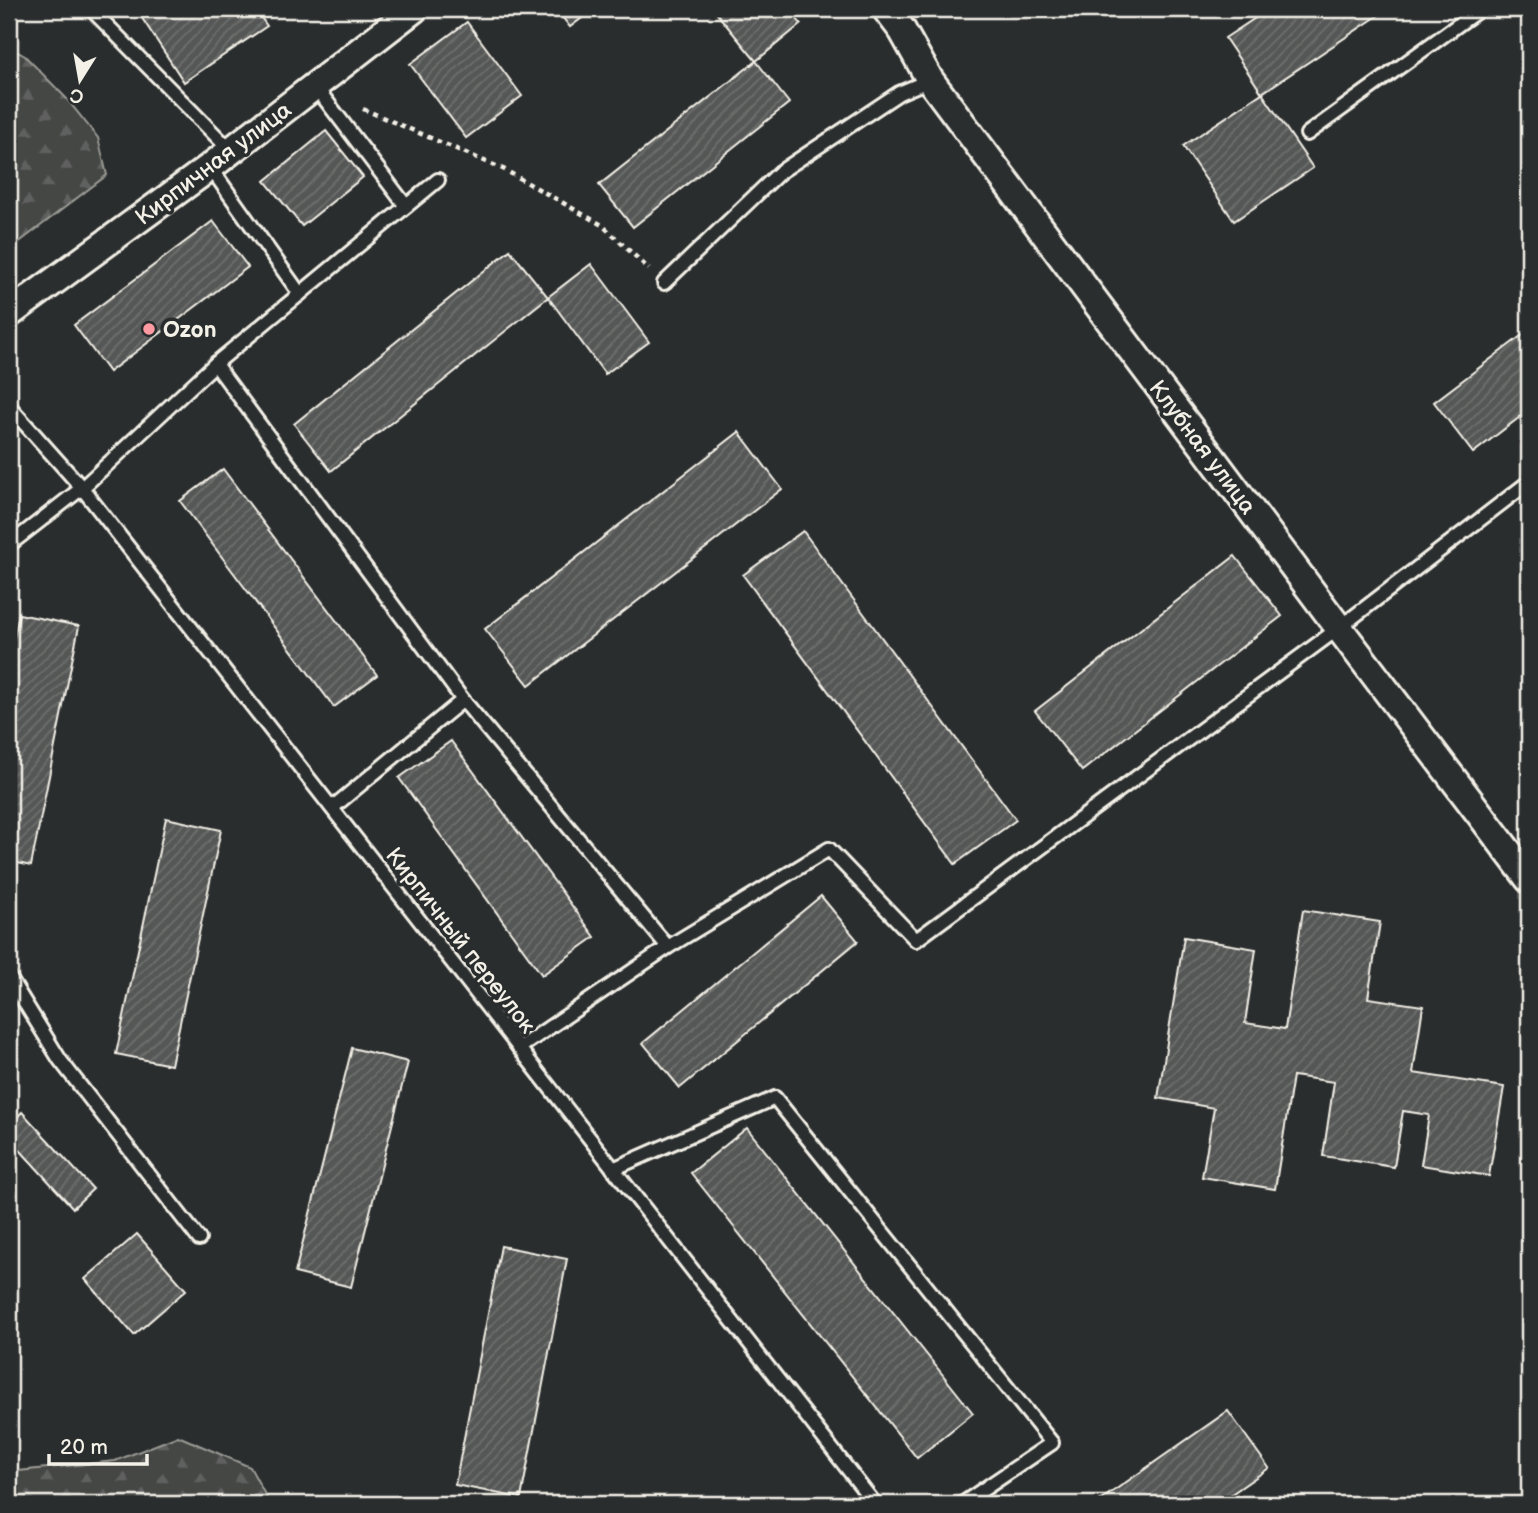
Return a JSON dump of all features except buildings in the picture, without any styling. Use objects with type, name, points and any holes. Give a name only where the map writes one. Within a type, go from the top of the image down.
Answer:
[{"type":"street","name":"Кирпичная улица","points":[[9,314],[210,167],[414,9]]},
{"type":"street","name":"Клубная улица","points":[[886,9],[902,30],[930,80],[1529,879]]},
{"type":"lane","points":[[91,9],[231,151]]},
{"type":"lane","points":[[1307,134],[1480,9]]},
{"type":"lane","points":[[664,283],[780,172],[899,93],[930,80]]},
{"type":"lane","points":[[315,86],[406,206]]},
{"type":"lane","points":[[210,167],[300,294]]},
{"type":"lane","points":[[9,545],[82,488],[215,364],[438,180]]},
{"type":"lane","points":[[215,364],[463,700],[668,947]]},
{"type":"lane","name":"Кирпичный переулок","points":[[9,406],[82,488],[875,1504]]},
{"type":"lane","points":[[519,1048],[668,947],[829,849],[916,940],[1339,628],[1529,482]]},
{"type":"lane","points":[[332,808],[463,700]]},
{"type":"lane","points":[[9,977],[60,1060],[199,1239]]},
{"type":"lane","points":[[613,1169],[775,1098],[1052,1443],[962,1504]]},
{"type":"path","points":[[357,106],[503,169],[602,225],[664,283]]},
{"type":"green space","points":[[9,47],[25,56],[66,98],[98,138],[107,175],[9,250]]},
{"type":"green space","points":[[178,1436],[250,1467],[270,1504],[9,1504],[9,1472],[115,1461]]},
{"type":"place","name":"Ozon","points":[[149,329]]}]
